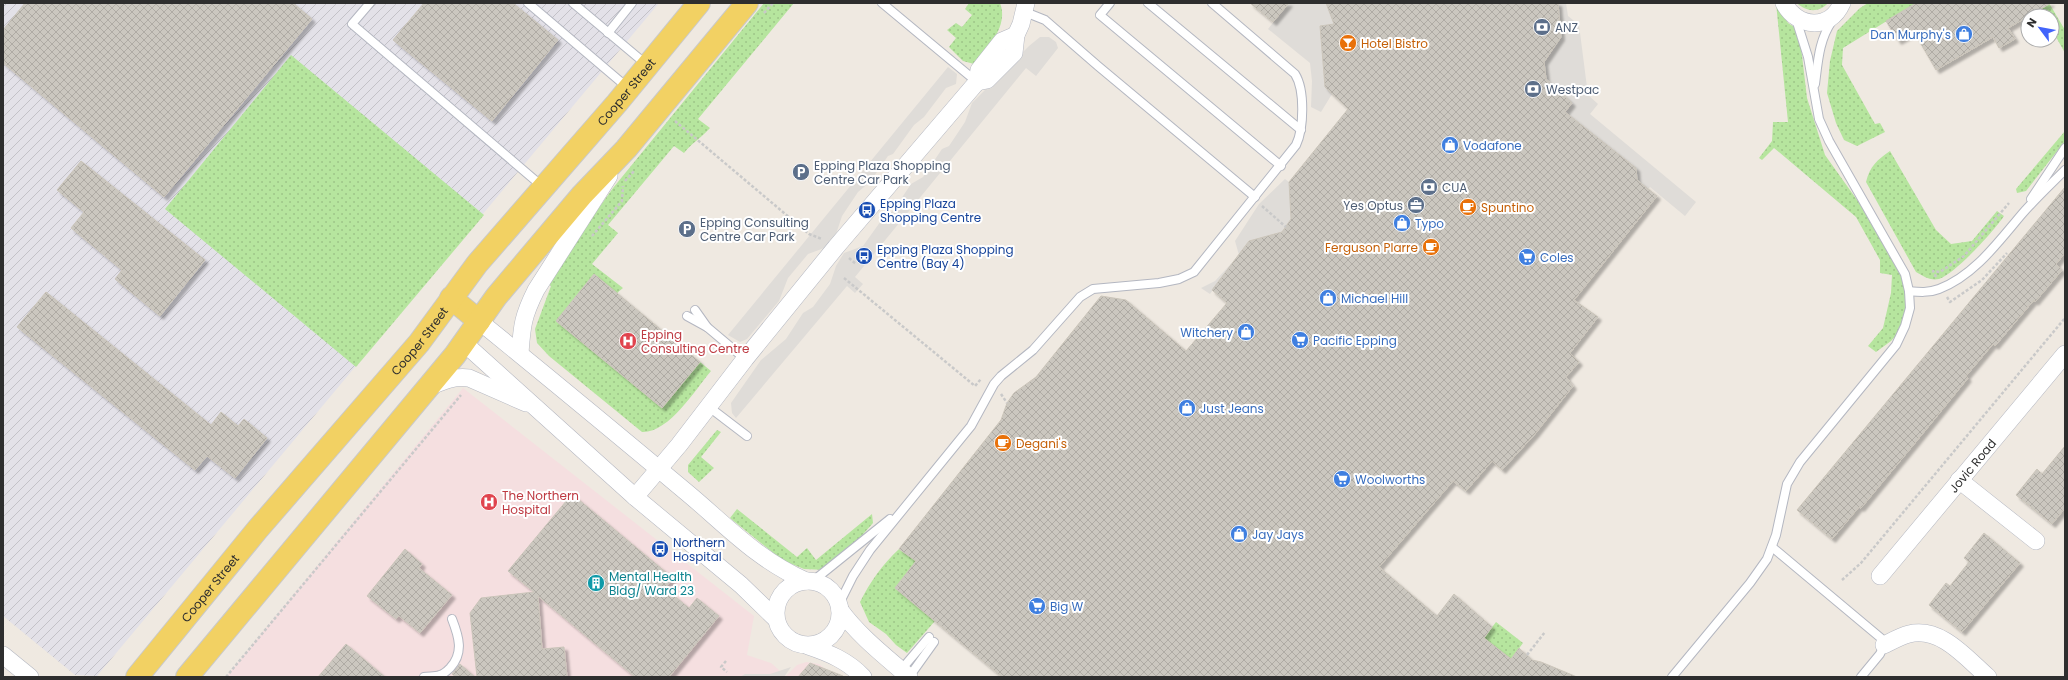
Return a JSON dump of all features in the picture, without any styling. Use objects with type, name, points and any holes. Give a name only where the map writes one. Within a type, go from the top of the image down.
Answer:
[{"type":"main road","name":"Cooper Street","points":[[137,677],[257,530],[437,320],[451,298],[478,264],[699,3]]},
{"type":"main road","points":[[187,677],[464,342],[496,297],[582,195],[632,158],[755,8]]},
{"type":"main road","points":[[451,298],[479,321]]},
{"type":"main road","points":[[437,320],[464,342]]},
{"type":"street","points":[[1784,3],[1788,11],[1795,18],[1804,22],[1822,22],[1831,18],[1841,6]]},
{"type":"street","points":[[635,497],[659,469],[836,246],[977,82],[979,70],[1002,41],[1016,35],[1026,7]]},
{"type":"street","points":[[520,353],[522,322],[536,290],[632,158]]},
{"type":"street","points":[[479,321],[520,353],[659,469],[750,549],[786,573],[830,589],[849,622],[904,675]]},
{"type":"street","points":[[464,342],[635,497],[741,585],[775,618],[781,632],[787,638],[794,643],[827,652],[844,661],[863,677]]},
{"type":"street","name":"Jovic Road","points":[[1880,576],[2065,354]]},
{"type":"street","points":[[426,388],[448,378],[469,378],[539,409]]},
{"type":"street","points":[[1960,480],[2036,541]]},
{"type":"street","points":[[775,618],[778,601],[782,593],[797,583],[809,581]]},
{"type":"street","points":[[808,646],[819,644],[828,639],[835,631],[839,621],[839,607]]},
{"type":"street","points":[[1884,645],[1908,634],[1929,633],[1942,639],[1988,677]]},
{"type":"street","points":[[3,655],[30,677]]},
{"type":"lane","points":[[370,3],[352,24],[543,188]]},
{"type":"lane","points":[[528,3],[628,88]]},
{"type":"lane","points":[[573,3],[647,65]]},
{"type":"lane","points":[[608,33],[632,3]]},
{"type":"lane","points":[[882,3],[977,82]]},
{"type":"lane","points":[[1110,3],[1100,15],[1281,166]]},
{"type":"lane","points":[[1148,3],[1301,130]]},
{"type":"lane","points":[[839,607],[853,576],[870,550],[900,511],[971,426],[994,384],[1001,376],[1033,350],[1087,291],[1120,286],[1159,283],[1179,279],[1194,272],[1281,166],[1296,145],[1301,130],[1302,102],[1298,79],[1295,74],[1212,3]]},
{"type":"lane","points":[[1814,95],[1818,54],[1824,32],[1841,6]]},
{"type":"lane","points":[[1026,7],[1046,20],[1098,66],[1255,197]]},
{"type":"lane","points":[[1672,677],[1750,583],[1763,564],[1772,548],[1787,484],[1792,473],[1824,430],[1896,345],[1905,326],[1910,308],[1909,291],[1905,274],[1829,141],[1819,119],[1808,57],[1795,18]]},
{"type":"lane","points":[[2023,214],[2065,148]]},
{"type":"lane","points":[[1909,291],[1928,292],[1940,289],[1962,276],[1986,257],[2023,214],[2065,170]]},
{"type":"lane","points":[[695,310],[707,327]]},
{"type":"lane","points":[[687,316],[707,327],[745,359]]},
{"type":"lane","points":[[709,406],[746,436]]},
{"type":"lane","points":[[809,581],[900,511]]},
{"type":"lane","points":[[1772,548],[1882,639],[1884,645],[1880,654],[1861,677]]},
{"type":"lane","points":[[424,677],[445,673],[458,659],[457,633],[452,619]]},
{"type":"lane","points":[[904,675],[931,640]]},
{"type":"path","points":[[755,8],[773,3]]},
{"type":"path","points":[[670,127],[680,115]]},
{"type":"path","points":[[675,121],[809,234],[828,241]]},
{"type":"path","points":[[590,239],[622,201],[623,184],[632,158]]},
{"type":"path","points":[[1255,197],[1259,204],[1286,227]]},
{"type":"path","points":[[844,278],[976,386],[984,376],[994,384],[1007,403]]},
{"type":"path","points":[[1842,580],[1861,563],[2065,318]]},
{"type":"path","points":[[226,677],[459,396],[466,393],[469,378]]},
{"type":"path","points":[[1526,655],[1544,632]]},
{"type":"path","points":[[726,661],[721,667],[727,672]]},
{"type":"shaded area","points":[[3,3],[659,3],[97,676],[75,675],[3,616]]},
{"type":"shaded area","points":[[1289,3],[1326,3],[1342,32],[1332,24],[1320,26],[1325,87],[1332,94],[1321,112],[1311,107],[1312,81],[1310,63],[1268,29]]},
{"type":"shaded area","points":[[1558,3],[1566,3],[1568,16],[1579,25],[1588,95],[1598,104],[1590,114],[1696,202],[1685,216],[1650,187],[1648,189],[1637,180],[1636,168],[1565,112],[1572,103],[1546,79],[1544,62],[1561,37]]},
{"type":"shaded area","points":[[1040,37],[1049,37],[1056,42],[1058,48],[1036,76],[1026,68],[855,277],[863,284],[855,293],[847,286],[736,418],[732,413],[731,403],[761,360],[786,339],[803,313],[813,307],[830,284],[836,266],[844,253],[863,246],[883,218],[893,211],[911,184],[923,177],[942,149],[949,146],[965,122],[972,103],[1029,46]]},
{"type":"shaded area","points":[[948,67],[957,74],[956,84],[946,88],[924,117],[914,125],[893,154],[888,156],[870,182],[858,192],[842,216],[836,234],[827,247],[808,254],[788,278],[779,301],[747,339],[740,342],[728,335]]},
{"type":"shaded area","points":[[1285,179],[1289,182],[1291,219],[1283,232],[1249,241],[1239,255],[1235,241],[1259,204]]},
{"type":"shaded area","points":[[1238,257],[1210,294],[1201,288],[1215,281]]},
{"type":"shaded area","name":"The Northern Hospital","points":[[463,388],[754,616],[747,655],[771,663],[786,676],[797,665],[806,662],[819,664],[836,677],[226,677]]},
{"type":"shaded area","points":[[791,667],[784,677],[740,677],[745,674],[770,674]]},
{"type":"green space","points":[[764,3],[794,3],[698,119],[710,128],[684,153],[674,146],[608,225],[618,233],[592,264],[623,288],[617,293],[594,274],[556,321],[662,408],[700,362],[711,371],[681,409],[662,426],[642,432],[549,356],[537,343],[535,329],[551,286],[546,282],[613,188]]},
{"type":"green space","points":[[969,3],[1000,3],[1002,11],[1002,20],[996,36],[974,64],[963,61],[949,47],[956,38],[947,30],[956,23],[962,27],[972,15],[965,9]]},
{"type":"green space","points":[[1776,3],[1788,23],[1799,30],[1807,98],[1825,155],[1892,249],[1909,291],[1905,326],[1891,341],[1876,352],[1868,346],[1883,328],[1891,293],[1892,275],[1880,273],[1880,260],[1856,217],[1774,148],[1762,160],[1759,158],[1772,141],[1773,122],[1788,122]]},
{"type":"green space","points":[[1797,3],[1828,3],[1817,10],[1808,10]]},
{"type":"green space","points":[[1868,3],[1916,3],[1843,48],[1842,65],[1875,124],[1880,123],[1885,132],[1857,146],[1844,140],[1836,123],[1827,93],[1830,61],[1837,31],[1860,8]]},
{"type":"green space","points":[[2034,3],[2049,3],[2052,8],[2037,8]]},
{"type":"green space","points":[[2060,22],[2065,30],[2065,53],[2060,44]]},
{"type":"green space","points":[[291,55],[484,215],[356,367],[165,209]]},
{"type":"green space","points":[[2065,131],[2065,141],[2026,191],[2017,193],[2016,189]]},
{"type":"green space","points":[[1890,151],[1936,230],[1951,244],[1972,241],[1997,211],[2004,216],[1984,241],[1964,261],[1955,269],[1939,279],[1930,279],[1916,272],[1866,182],[1875,164],[1881,157]]},
{"type":"green space","points":[[717,430],[721,432],[701,457],[714,468],[699,482],[688,472],[688,465]]},
{"type":"green space","points":[[737,509],[797,557],[807,548],[816,560],[872,514],[873,523],[841,559],[826,570],[804,569],[782,560],[730,518]]},
{"type":"green space","points":[[899,549],[916,561],[895,588],[935,621],[907,653],[896,645],[886,634],[869,622],[860,602],[877,574]]},
{"type":"green space","points":[[1496,622],[1523,643],[1511,659],[1484,638]]},
{"type":"building","points":[[25,3],[293,3],[312,19],[164,197],[3,63],[3,30]]},
{"type":"building","points":[[424,3],[513,3],[558,40],[492,121],[393,40]]},
{"type":"building","points":[[1250,3],[1289,3],[1273,22]]},
{"type":"building","points":[[1326,3],[1558,3],[1561,37],[1544,62],[1546,79],[1572,103],[1565,112],[1636,168],[1637,180],[1657,196],[1574,300],[1598,317],[1570,353],[1579,362],[1566,377],[1573,386],[1535,434],[1502,470],[1492,461],[1466,491],[1453,481],[1379,567],[1437,616],[1454,594],[1492,627],[1484,638],[1511,659],[1519,648],[1532,660],[1541,662],[1577,677],[1002,677],[895,588],[916,561],[899,549],[1001,420],[1007,403],[1014,393],[1036,377],[1101,296],[1126,300],[1186,351],[1227,303],[1212,290],[1249,241],[1282,232],[1291,219],[1289,182],[1348,109],[1325,87],[1320,26],[1334,24]]},
{"type":"building","name":"Dan Murphy's","points":[[1916,3],[2051,3],[2042,8],[2020,8],[2020,21],[2008,28],[2015,39],[1999,48],[1993,37],[1936,70],[1914,32],[1898,41],[1886,21]]},
{"type":"building","points":[[81,161],[205,260],[160,316],[115,279],[122,270],[71,228],[84,212],[57,190]]},
{"type":"building","points":[[2065,187],[2065,253],[2056,264],[2062,270],[1995,346],[1993,344],[1966,376],[1968,378],[1915,443],[1861,508],[1859,507],[1832,539],[1797,510]]},
{"type":"building","name":"Epping Consulting Centre","points":[[594,274],[700,362],[662,408],[556,321]]},
{"type":"building","points":[[46,292],[211,425],[221,412],[238,426],[244,419],[267,438],[235,478],[207,456],[195,470],[17,327]]},
{"type":"building","points":[[2065,446],[2065,508],[2052,524],[2016,495],[2037,469],[2042,474]]},
{"type":"building","name":"Mental Health Bldg/ Ward 23","points":[[572,494],[673,578],[665,588],[689,608],[697,598],[719,616],[669,677],[635,677],[538,596],[542,649],[564,647],[567,677],[477,677],[470,613],[481,598],[534,592],[508,571]]},
{"type":"building","points":[[1984,533],[2020,563],[1962,632],[1929,605],[1946,583],[1950,586],[1969,562],[1964,558]]},
{"type":"building","points":[[405,549],[422,564],[419,568],[452,595],[420,633],[399,616],[396,619],[367,596]]},
{"type":"building","points":[[346,644],[385,677],[318,677]]},
{"type":"building","points":[[810,663],[843,676],[843,677],[798,677]]},
{"type":"building","points":[[460,664],[475,677],[456,677],[452,674]]},
{"type":"place","name":"ANZ","points":[[1542,27]]},
{"type":"place","name":"Dan Murphy's","points":[[1964,34]]},
{"type":"place","name":"Hotel Bistro","points":[[1348,43]]},
{"type":"place","name":"Westpac","points":[[1533,89]]},
{"type":"place","name":"Vodafone","points":[[1450,145]]},
{"type":"place","name":"Epping Plaza Shopping Centre Car Park","points":[[801,172]]},
{"type":"place","name":"CUA","points":[[1429,187]]},
{"type":"place","name":"Yes Optus","points":[[1416,205]]},
{"type":"place","name":"Spuntino","points":[[1468,207]]},
{"type":"place","name":"Epping Plaza Shopping Centre","points":[[867,210]]},
{"type":"place","name":"Typo","points":[[1402,223]]},
{"type":"place","name":"Epping Consulting Centre Car Park","points":[[687,229]]},
{"type":"place","name":"Ferguson Plarre","points":[[1431,247]]},
{"type":"place","name":"Epping Plaza Shopping Centre (Bay 4)","points":[[864,256]]},
{"type":"place","name":"Coles","points":[[1527,257]]},
{"type":"place","name":"Michael Hill","points":[[1328,298]]},
{"type":"place","name":"Witchery","points":[[1246,332]]},
{"type":"place","name":"Pacific Epping","points":[[1300,340]]},
{"type":"place","name":"Epping Consulting Centre","points":[[628,341]]},
{"type":"place","name":"Just Jeans","points":[[1187,408]]},
{"type":"place","name":"Degani's","points":[[1003,443]]},
{"type":"place","name":"Woolworths","points":[[1342,479]]},
{"type":"place","name":"The Northern Hospital","points":[[489,502]]},
{"type":"place","name":"Jay Jays","points":[[1239,534]]},
{"type":"place","name":"Northern Hospital","points":[[660,549]]},
{"type":"place","name":"Mental Health Bldg/ Ward 23","points":[[596,583]]},
{"type":"place","name":"Big W","points":[[1037,606]]}]
